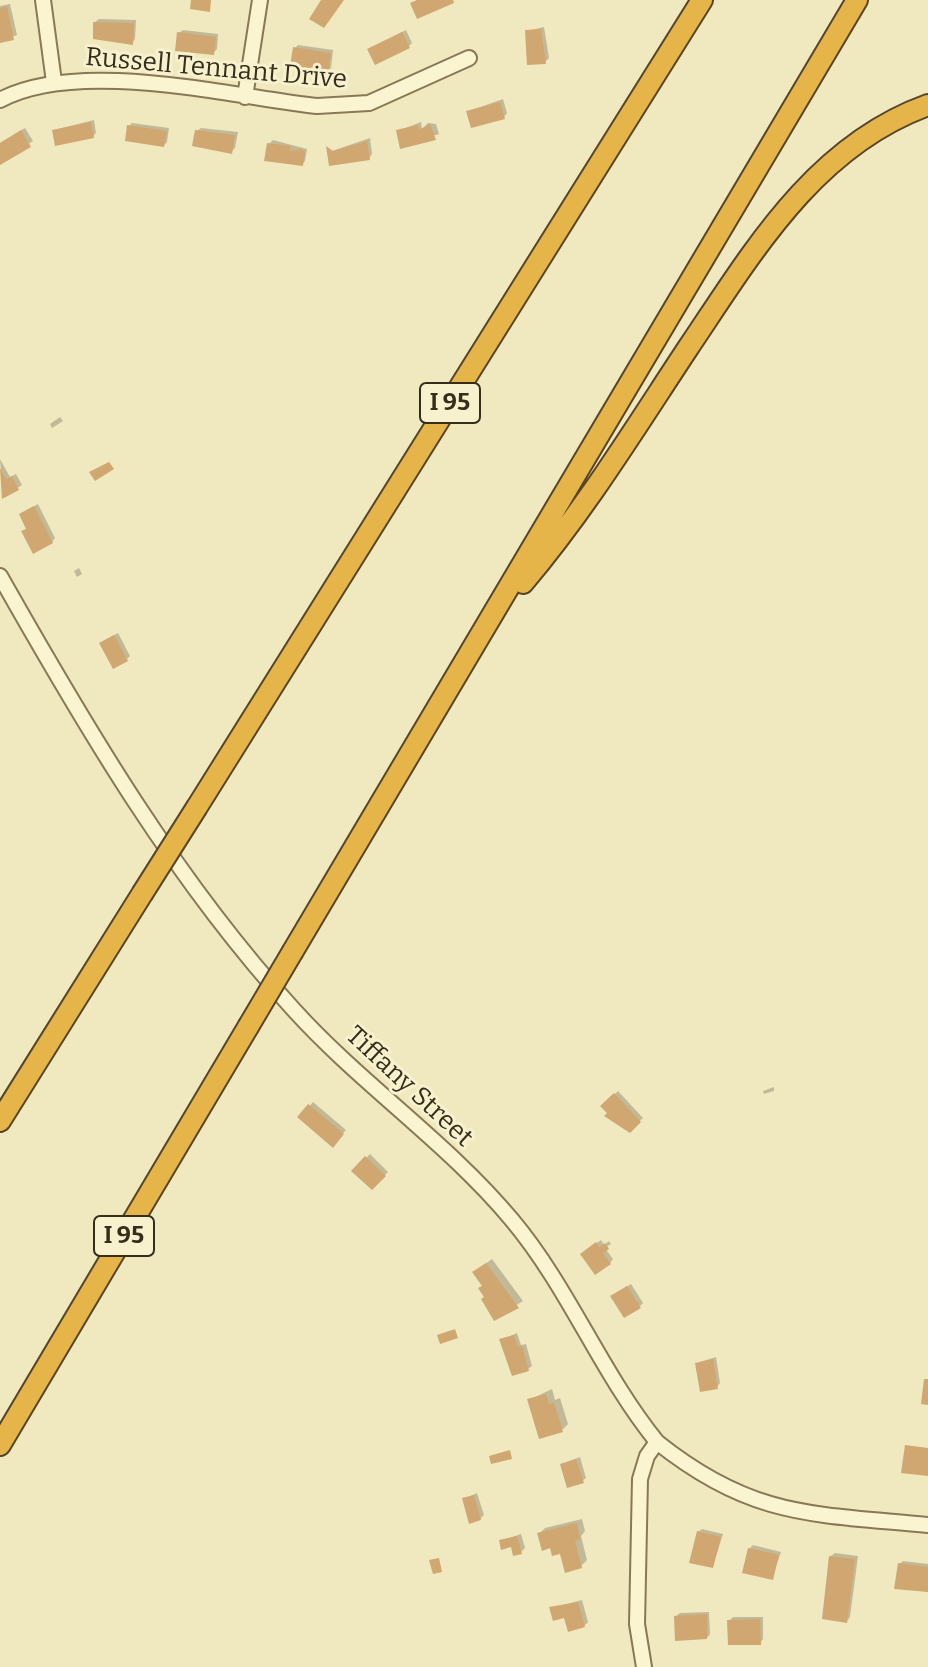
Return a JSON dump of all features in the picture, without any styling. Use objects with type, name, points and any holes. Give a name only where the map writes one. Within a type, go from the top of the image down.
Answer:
[{"type":"highway","name":"I 95","points":[[0,1121],[702,0]]},
{"type":"highway","name":"I 95","points":[[0,1445],[857,0]]},
{"type":"highway","points":[[484,629],[564,534],[743,267],[785,210],[854,145],[899,116],[928,105]]},
{"type":"street","points":[[43,0],[54,82]]},
{"type":"street","points":[[245,97],[260,0]]},
{"type":"street","name":"Russell Tennant Drive","points":[[0,100],[54,82],[103,80],[352,107],[369,103],[469,58]]},
{"type":"street","name":"Tiffany Street","points":[[0,576],[143,814],[202,900],[296,1013],[513,1221],[547,1270],[629,1408],[657,1442],[715,1483],[752,1500],[800,1514],[928,1525]]},
{"type":"street","points":[[644,1667],[637,1624],[640,1479],[647,1456],[657,1442]]},
{"type":"building","points":[[191,0],[211,0],[210,12],[190,9]]},
{"type":"building","points":[[321,0],[344,0],[324,28],[309,19]]},
{"type":"building","points":[[417,0],[453,0],[454,3],[417,19],[410,3]]},
{"type":"building","points":[[7,6],[14,40],[0,43],[0,8]]},
{"type":"building","points":[[93,22],[134,23],[133,45],[93,39]]},
{"type":"building","points":[[541,29],[546,64],[527,65],[525,30]]},
{"type":"building","points":[[177,32],[216,37],[214,55],[175,51]]},
{"type":"building","points":[[402,32],[410,48],[375,65],[367,49]]},
{"type":"building","points":[[293,47],[331,53],[328,74],[290,66]]},
{"type":"building","points":[[500,102],[505,119],[471,128],[466,111]]},
{"type":"building","points":[[91,122],[94,138],[55,146],[52,130]]},
{"type":"building","points":[[430,124],[436,140],[400,149],[396,130],[418,125],[419,130]]},
{"type":"building","points":[[127,125],[167,131],[164,147],[125,141]]},
{"type":"building","points":[[21,130],[31,147],[0,165],[0,143]]},
{"type":"building","points":[[195,130],[235,135],[232,154],[192,146]]},
{"type":"building","points":[[367,141],[370,160],[329,166],[326,146],[333,151]]},
{"type":"building","points":[[267,143],[291,146],[290,151],[301,149],[305,152],[303,166],[264,161]]},
{"type":"building","points":[[109,462],[114,469],[95,481],[89,472]]},
{"type":"building","points":[[0,468],[6,479],[12,476],[19,490],[2,499]]},
{"type":"building","points":[[34,506],[53,543],[33,554],[21,531],[26,529],[19,514]]},
{"type":"building","points":[[114,635],[128,661],[113,669],[99,643]]},
{"type":"building","points":[[614,1093],[641,1122],[630,1133],[604,1116],[607,1113],[600,1106]]},
{"type":"building","points":[[308,1104],[344,1134],[333,1148],[297,1117]]},
{"type":"building","points":[[365,1156],[386,1176],[372,1190],[351,1171]]},
{"type":"building","points":[[596,1242],[599,1247],[605,1243],[609,1249],[603,1253],[611,1264],[595,1275],[580,1254]]},
{"type":"building","points":[[486,1263],[519,1308],[494,1321],[481,1299],[484,1297],[478,1288],[482,1286],[472,1272]]},
{"type":"building","points":[[627,1286],[641,1308],[624,1318],[610,1296]]},
{"type":"building","points":[[455,1329],[458,1338],[440,1344],[437,1335]]},
{"type":"building","points":[[514,1335],[518,1347],[522,1346],[529,1371],[512,1376],[499,1339]]},
{"type":"building","points":[[713,1359],[718,1389],[700,1392],[695,1363]]},
{"type":"building","points":[[924,1379],[928,1379],[928,1405],[921,1404]]},
{"type":"building","points":[[546,1394],[549,1404],[554,1403],[563,1432],[539,1439],[527,1399]]},
{"type":"building","points":[[905,1445],[928,1448],[928,1476],[901,1473]]},
{"type":"building","points":[[510,1450],[512,1459],[491,1464],[489,1456]]},
{"type":"building","points":[[576,1459],[584,1483],[567,1488],[560,1464]]},
{"type":"building","points":[[474,1495],[481,1520],[469,1524],[462,1498]]},
{"type":"building","points":[[577,1523],[580,1539],[575,1541],[582,1568],[565,1573],[560,1554],[552,1556],[550,1548],[542,1551],[537,1533]]},
{"type":"building","points":[[697,1531],[721,1537],[713,1568],[689,1563]]},
{"type":"building","points":[[517,1536],[522,1554],[513,1556],[511,1547],[501,1550],[499,1540]]},
{"type":"building","points":[[748,1548],[779,1555],[773,1580],[742,1573]]},
{"type":"building","points":[[829,1556],[855,1559],[847,1623],[822,1619]]},
{"type":"building","points":[[439,1558],[442,1572],[433,1574],[429,1560]]},
{"type":"building","points":[[898,1563],[928,1567],[928,1592],[894,1589]]},
{"type":"building","points":[[578,1602],[585,1627],[568,1632],[564,1618],[553,1621],[549,1607]]},
{"type":"building","points":[[707,1614],[707,1639],[675,1641],[674,1616]]},
{"type":"building","points":[[760,1619],[761,1645],[728,1645],[727,1620]]}]
